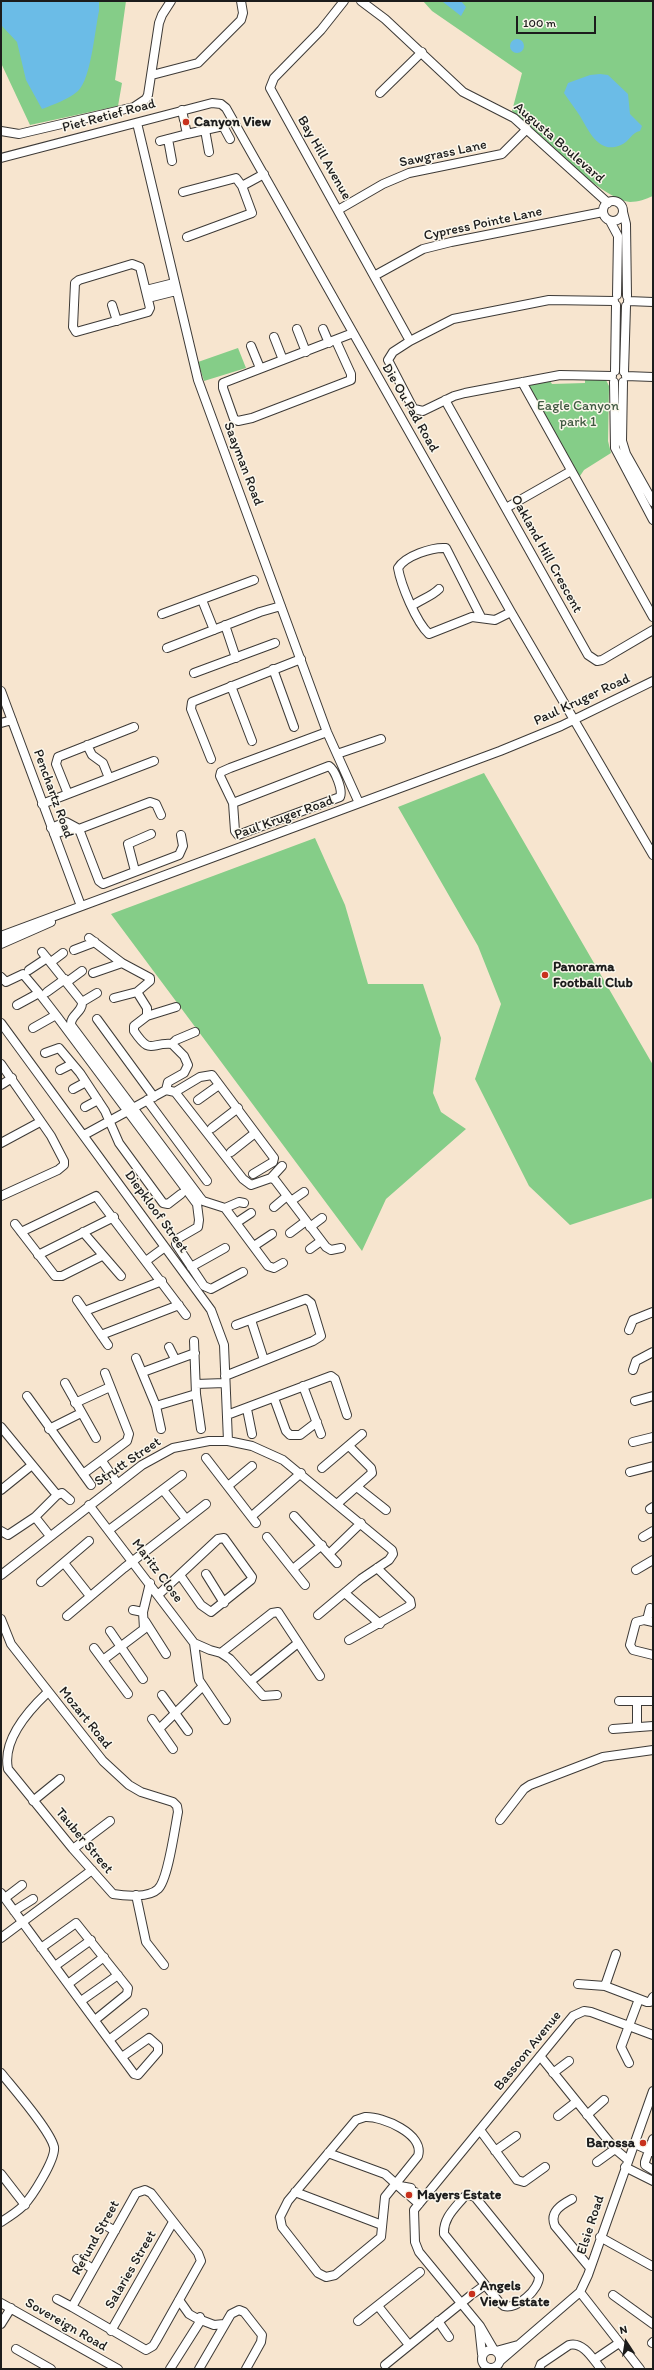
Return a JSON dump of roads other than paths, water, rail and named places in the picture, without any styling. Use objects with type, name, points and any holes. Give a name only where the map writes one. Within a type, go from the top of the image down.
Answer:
[{"type":"street","points":[[1,131],[13,135],[33,131],[134,107],[146,99],[152,75],[159,23],[171,1]]},
{"type":"street","points":[[152,75],[193,66],[203,59],[240,20],[243,13],[241,1]]},
{"type":"street","name":"Bay Hill Avenue","points":[[344,1],[321,30],[274,78],[270,88],[410,341]]},
{"type":"street","name":"Augusta Boulevard","points":[[361,1],[385,19],[422,52],[450,82],[463,92],[505,111],[527,129],[608,203]]},
{"type":"street","points":[[380,93],[422,52]]},
{"type":"street","name":"Piet Retief Road","points":[[1,158],[182,110],[212,103],[224,105]]},
{"type":"street","name":"Die Ou Pad Road","points":[[224,105],[236,122],[353,333],[511,612],[653,855]]},
{"type":"street","points":[[182,110],[187,134]]},
{"type":"street","name":"Saayman Road","points":[[137,123],[198,380],[277,604],[301,659],[336,754],[359,803]]},
{"type":"street","points":[[172,161],[164,140],[223,126],[230,139]]},
{"type":"street","name":"Sawgrass Lane","points":[[338,210],[383,184],[409,173],[502,154],[527,129]]},
{"type":"street","points":[[205,130],[209,152]]},
{"type":"street","points":[[242,186],[264,174]]},
{"type":"street","points":[[183,192],[234,178],[237,179],[242,186],[252,214],[187,237]]},
{"type":"street","points":[[653,502],[626,454],[622,441],[627,301],[626,224],[619,204],[613,202],[608,203],[603,212],[618,236],[614,376],[615,448],[653,520]]},
{"type":"street","name":"Cypress Pointe Lane","points":[[374,276],[417,252],[437,245],[603,212]]},
{"type":"street","points":[[610,221],[620,218],[623,212]]},
{"type":"street","points":[[136,264],[140,267],[150,308],[148,312],[117,321],[80,332],[74,330],[73,290],[77,281],[136,264]]},
{"type":"street","points":[[159,291],[174,283]]},
{"type":"street","points":[[147,294],[159,291],[176,291]]},
{"type":"street","points":[[616,300],[621,293],[627,301]]},
{"type":"street","points":[[614,376],[560,375],[465,393],[445,400],[422,411],[414,409],[412,406],[388,360],[393,352],[410,341],[458,318],[549,300],[616,300]]},
{"type":"street","points":[[616,300],[620,307],[627,301],[653,302]]},
{"type":"street","points":[[112,305],[117,321]]},
{"type":"street","points":[[323,329],[333,342],[351,374],[351,380],[252,418],[236,420],[225,395],[223,383],[333,342],[353,333]]},
{"type":"street","points":[[297,330],[306,352]]},
{"type":"street","points":[[274,337],[283,360]]},
{"type":"street","points":[[251,346],[260,368]]},
{"type":"street","points":[[614,376],[619,370],[625,377],[653,377]]},
{"type":"street","points":[[614,376],[620,384],[625,377]]},
{"type":"street","points":[[522,382],[653,617]]},
{"type":"street","name":"Oakland Hill Crescent","points":[[445,400],[586,652],[593,659],[598,661],[608,657],[653,630]]},
{"type":"street","points":[[506,508],[571,471]]},
{"type":"street","points":[[481,616],[472,617],[429,634],[412,606],[398,568],[401,561],[425,552],[446,548],[481,616],[487,620],[495,620],[511,612]]},
{"type":"street","points":[[162,614],[254,580]]},
{"type":"street","points":[[412,606],[419,600],[431,597],[439,589]]},
{"type":"street","points":[[202,600],[214,630]]},
{"type":"street","points":[[167,648],[277,604]]},
{"type":"street","points":[[225,625],[236,658]]},
{"type":"street","points":[[194,673],[276,643]]},
{"type":"street","points":[[211,759],[190,705],[196,700],[301,659]]},
{"type":"street","points":[[273,669],[294,727]]},
{"type":"street","name":"Paul Kruger Road","points":[[574,722],[653,681]]},
{"type":"street","points":[[231,686],[252,740]]},
{"type":"street","name":"Paul Kruger Road","points":[[1,936],[500,751],[574,722],[653,686]]},
{"type":"street","name":"Penchartz Road","points":[[1,691],[78,907]]},
{"type":"street","points":[[1,724],[12,720]]},
{"type":"street","points":[[68,794],[56,764],[56,759],[134,727]]},
{"type":"street","points":[[233,803],[329,766],[333,770],[341,793],[338,799],[240,836],[235,831],[233,803],[220,776],[221,772],[328,732]]},
{"type":"street","points":[[336,754],[381,739]]},
{"type":"street","points":[[87,745],[92,755],[103,763],[109,778]]},
{"type":"street","points":[[42,804],[154,762]]},
{"type":"street","points":[[52,831],[79,829],[152,802],[156,804],[161,815]]},
{"type":"street","points":[[79,829],[100,882],[105,884],[179,855],[183,846],[181,835]]},
{"type":"street","points":[[135,871],[128,844],[151,834]]},
{"type":"street","name":"Paul Kruger Road","points":[[1,944],[70,914],[78,907]]},
{"type":"street","points":[[74,950],[92,940],[122,963],[150,978],[150,981],[137,992],[114,998]]},
{"type":"street","points":[[29,970],[47,957],[63,953]]},
{"type":"street","points":[[47,957],[82,1002],[81,1009],[71,1020],[71,1025],[197,1204],[200,1220],[198,1226],[179,1238],[176,1244],[204,1286],[211,1289],[243,1272]]},
{"type":"street","points":[[93,973],[122,963]]},
{"type":"street","points":[[17,1005],[66,981],[82,971]]},
{"type":"street","points":[[1,977],[6,982],[23,974],[43,992],[56,1015],[203,1201],[225,1208],[271,1268],[282,1263]]},
{"type":"street","points":[[137,992],[146,1008],[147,1016]]},
{"type":"street","points":[[82,1002],[97,993]]},
{"type":"street","points":[[176,1007],[147,1016],[136,1024],[133,1029],[145,1045],[154,1047],[172,1044],[176,1040],[195,1032]]},
{"type":"street","points":[[33,1028],[56,1015]]},
{"type":"street","points":[[97,1019],[207,1181]]},
{"type":"street","name":"Diepkloof Street","points":[[1,1022],[211,1310],[224,1345],[228,1441]]},
{"type":"street","points":[[166,1090],[168,1082],[187,1070],[184,1056],[172,1044]]},
{"type":"street","points":[[45,1053],[59,1048],[72,1064],[86,1082],[110,1120],[119,1143],[163,1203],[168,1204],[181,1194]]},
{"type":"street","points":[[1,1064],[12,1078],[63,1156],[64,1165],[1,1196]]},
{"type":"street","points":[[60,1070],[72,1064]]},
{"type":"street","points":[[175,1092],[206,1074],[212,1076],[238,1108],[274,1159],[253,1174]]},
{"type":"street","points":[[1,1085],[12,1078]]},
{"type":"street","points":[[73,1089],[86,1082]]},
{"type":"street","points":[[198,1100],[219,1085]]},
{"type":"street","points":[[84,1134],[166,1090],[175,1092],[247,1183],[256,1184],[271,1178],[282,1166]]},
{"type":"street","points":[[85,1107],[98,1100]]},
{"type":"street","points":[[212,1128],[238,1108]]},
{"type":"street","points":[[1,1144],[40,1122]]},
{"type":"street","points":[[231,1152],[255,1133]]},
{"type":"street","points":[[271,1178],[275,1180],[321,1241],[329,1249],[341,1248]]},
{"type":"street","points":[[274,1207],[289,1198],[304,1192]]},
{"type":"street","points":[[21,1232],[92,1197],[100,1198],[186,1315]]},
{"type":"street","points":[[225,1208],[238,1202],[244,1203]]},
{"type":"street","points":[[236,1223],[251,1213]]},
{"type":"street","points":[[38,1255],[114,1217]]},
{"type":"street","points":[[290,1233],[322,1218]]},
{"type":"street","points":[[15,1224],[55,1276],[58,1277],[102,1256]]},
{"type":"street","points":[[83,1232],[102,1256],[121,1276]]},
{"type":"street","points":[[254,1246],[272,1234]]},
{"type":"street","points":[[310,1249],[321,1241]]},
{"type":"street","points":[[146,1261],[166,1247]]},
{"type":"street","points":[[191,1267],[225,1248]]},
{"type":"street","points":[[85,1311],[162,1281]]},
{"type":"street","points":[[196,1384],[225,1380],[264,1360],[319,1338],[317,1319],[311,1303],[306,1299],[236,1325]]},
{"type":"street","points":[[77,1300],[108,1345]]},
{"type":"street","points":[[101,1335],[179,1305]]},
{"type":"street","points":[[629,1330],[632,1320],[653,1312]]},
{"type":"street","points":[[252,1320],[264,1360]]},
{"type":"street","points":[[194,1341],[196,1394],[201,1428]]},
{"type":"street","points":[[169,1347],[175,1359]]},
{"type":"street","points":[[143,1372],[194,1352]]},
{"type":"street","points":[[633,1370],[636,1361],[653,1352]]},
{"type":"street","points":[[136,1358],[156,1406],[161,1429]]},
{"type":"street","points":[[83,1474],[127,1441],[129,1434],[105,1373]]},
{"type":"street","points":[[227,1415],[247,1409],[331,1376],[334,1379],[347,1415]]},
{"type":"street","points":[[65,1383],[96,1438]]},
{"type":"street","points":[[303,1386],[321,1434]]},
{"type":"street","points":[[75,1403],[110,1387]]},
{"type":"street","points":[[156,1406],[196,1394]]},
{"type":"street","points":[[27,1396],[49,1429],[91,1485]]},
{"type":"street","points":[[635,1401],[653,1396]]},
{"type":"street","points":[[274,1398],[286,1431],[290,1435],[300,1435],[317,1422]]},
{"type":"street","points":[[247,1409],[252,1434]]},
{"type":"street","points":[[49,1429],[81,1413]]},
{"type":"street","points":[[3,1432],[57,1495]]},
{"type":"street","points":[[322,1468],[362,1434]]},
{"type":"street","points":[[633,1442],[653,1437]]},
{"type":"street","name":"Strutt Street","points":[[1,1575],[142,1465],[173,1448],[194,1442],[228,1441],[270,1453],[301,1473],[391,1548],[393,1554],[389,1560],[377,1568]]},
{"type":"street","points":[[337,1504],[372,1473],[373,1470],[349,1446]]},
{"type":"street","points":[[206,1458],[254,1519],[301,1473]]},
{"type":"street","points":[[102,1461],[117,1483]]},
{"type":"street","points":[[1,1490],[32,1465]]},
{"type":"street","points":[[228,1486],[252,1466]]},
{"type":"street","points":[[630,1472],[653,1466]]},
{"type":"street","points":[[109,1530],[182,1475]]},
{"type":"street","points":[[357,1487],[386,1510]]},
{"type":"street","points":[[163,1490],[186,1519]]},
{"type":"street","points":[[1,1531],[8,1535],[34,1516],[57,1495],[62,1493],[70,1500]]},
{"type":"street","points":[[67,1616],[132,1561],[206,1504]]},
{"type":"street","name":"Maritz Close","points":[[89,1505],[194,1642],[196,1670],[202,1687],[226,1720]]},
{"type":"street","points":[[34,1516],[50,1536]]},
{"type":"street","points":[[294,1516],[338,1563]]},
{"type":"street","points":[[330,1553],[361,1523]]},
{"type":"street","points":[[643,1537],[653,1531]]},
{"type":"street","points":[[267,1537],[305,1585]]},
{"type":"street","points":[[158,1595],[218,1539],[224,1538],[252,1577],[251,1580],[224,1603],[214,1610],[207,1610],[180,1575]]},
{"type":"street","points":[[41,1582],[89,1541]]},
{"type":"street","points":[[293,1569],[322,1545]]},
{"type":"street","points":[[636,1570],[653,1560]]},
{"type":"street","points":[[64,1563],[90,1596]]},
{"type":"street","points":[[318,1615],[377,1568],[411,1604],[407,1609],[349,1640]]},
{"type":"street","points":[[206,1574],[224,1603]]},
{"type":"street","points":[[103,1660],[144,1629],[144,1616],[150,1583]]},
{"type":"street","points":[[346,1594],[380,1624]]},
{"type":"street","points":[[650,1608],[650,1621],[638,1621],[634,1625],[630,1647],[633,1650],[653,1655]]},
{"type":"street","points":[[133,1610],[144,1616],[166,1654]]},
{"type":"street","points":[[220,1652],[275,1611],[278,1612],[320,1676]]},
{"type":"street","name":"Mozart Road","points":[[1,1619],[11,1644],[47,1693],[117,1776],[141,1792],[176,1804]]},
{"type":"street","points":[[110,1631],[142,1679]]},
{"type":"street","points":[[194,1642],[210,1650],[220,1652],[230,1659],[263,1696],[277,1695]]},
{"type":"street","points":[[251,1681],[298,1643]]},
{"type":"street","points":[[94,1648],[128,1694]]},
{"type":"street","points":[[159,1729],[202,1687]]},
{"type":"street","name":"Tauber Street","points":[[47,1693],[28,1712],[9,1744],[5,1757],[8,1769],[73,1849],[113,1894],[136,1895],[154,1892],[159,1889],[163,1881],[178,1812],[176,1804]]},
{"type":"street","points":[[162,1695],[188,1731]]},
{"type":"street","points":[[619,1701],[653,1701]]},
{"type":"street","points":[[637,1702],[637,1727]]},
{"type":"street","points":[[152,1720],[173,1749]]},
{"type":"street","points":[[613,1729],[653,1726]]},
{"type":"street","points":[[500,1820],[524,1789],[530,1785],[603,1757],[653,1750]]},
{"type":"street","points":[[33,1801],[60,1779]]},
{"type":"street","points":[[73,1849],[110,1821]]},
{"type":"street","points":[[1,1938],[24,1923],[92,1870]]},
{"type":"street","points":[[22,1885],[3,1896],[134,2074],[138,2075],[158,2049],[149,2038],[122,2057]]},
{"type":"street","points":[[136,1895],[146,1942],[164,1965]]},
{"type":"street","points":[[14,1911],[33,1899]]},
{"type":"street","points":[[41,1948],[76,1923],[128,1988],[128,1991],[95,2020]]},
{"type":"street","points":[[55,1966],[91,1940]]},
{"type":"street","points":[[605,1986],[616,1954]]},
{"type":"street","points":[[68,1984],[104,1957]]},
{"type":"street","points":[[81,2001],[118,1975]]},
{"type":"street","points":[[578,1984],[605,1986],[650,2002],[653,1997]]},
{"type":"street","points":[[629,2063],[621,2047],[639,1999]]},
{"type":"street","name":"Bassoon Avenue","points":[[421,2201],[568,2021],[579,2012],[591,2012],[653,2035]]},
{"type":"street","points":[[109,2040],[144,2013]]},
{"type":"street","points":[[540,2056],[626,2164],[653,2181]]},
{"type":"street","points":[[553,2073],[570,2061]]},
{"type":"street","points":[[1,2073],[50,2140],[54,2148],[52,2160],[25,2205],[1,2222]]},
{"type":"street","name":"Elsie Road","points":[[500,2364],[519,2345],[580,2292],[590,2268],[653,2091]]},
{"type":"street","points":[[587,2115],[604,2100]]},
{"type":"street","points":[[558,2116],[576,2102]]},
{"type":"street","points":[[363,2117],[369,2117],[405,2130],[417,2142],[420,2151],[398,2184],[384,2199],[380,2239],[335,2275],[323,2276],[281,2224],[282,2213],[295,2192],[328,2153],[356,2120],[363,2117]]},
{"type":"street","points":[[480,2130],[494,2151],[517,2180],[521,2182],[527,2180],[545,2167]]},
{"type":"street","points":[[494,2151],[516,2136]]},
{"type":"street","points":[[653,2139],[651,2152],[645,2165],[653,2170]]},
{"type":"street","points":[[635,2144],[651,2152]]},
{"type":"street","points":[[597,2162],[615,2149]]},
{"type":"street","points":[[328,2153],[385,2174],[421,2201],[413,2215],[415,2242],[419,2252],[478,2324],[495,2351],[500,2364],[490,2369],[482,2363],[478,2324]]},
{"type":"street","points":[[1,2174],[25,2205]]},
{"type":"street","name":"Refund Street","points":[[145,2190],[151,2193],[174,2222],[198,2253],[201,2261],[153,2346],[149,2349],[142,2349],[72,2307],[130,2202],[140,2191],[145,2190]]},
{"type":"street","points":[[295,2192],[382,2225]]},
{"type":"street","points":[[468,2195],[475,2197],[539,2276],[540,2282],[533,2291],[509,2308],[499,2302],[485,2285],[444,2234],[445,2222],[448,2216],[464,2196],[468,2195]]},
{"type":"street","points":[[572,2199],[560,2206],[552,2215],[552,2220],[555,2226],[590,2268]]},
{"type":"street","name":"Salaries Street","points":[[111,2331],[174,2222]]},
{"type":"street","points":[[105,2225],[115,2231]]},
{"type":"street","points":[[600,2237],[652,2266]]},
{"type":"street","points":[[77,2259],[93,2269]]},
{"type":"street","points":[[358,2321],[420,2272]]},
{"type":"street","points":[[385,2365],[438,2321],[485,2285]]},
{"type":"street","points":[[580,2292],[640,2369]]},
{"type":"street","points":[[613,2295],[653,2324]]},
{"type":"street","points":[[57,2299],[72,2307]]},
{"type":"street","points":[[179,2300],[217,2338]]},
{"type":"street","name":"Sovereign Road","points":[[1,2303],[118,2369]]},
{"type":"street","points":[[378,2306],[409,2345]]},
{"type":"street","points":[[1,2324],[11,2308]]},
{"type":"street","points":[[199,2369],[222,2332],[224,2324],[231,2314],[239,2310],[244,2312],[262,2335],[261,2342],[246,2369]]},
{"type":"street","points":[[172,2312],[224,2324]]},
{"type":"street","points":[[170,2369],[198,2319]]},
{"type":"street","points":[[438,2321],[449,2337]]},
{"type":"street","points":[[594,2360],[619,2343]]},
{"type":"street","points":[[539,2369],[541,2364],[569,2345],[573,2344],[584,2349],[601,2369]]},
{"type":"street","name":"Elsie Road","points":[[495,2351],[519,2345]]},
{"type":"street","points":[[16,2349],[51,2369]]},
{"type":"street","points":[[482,2354],[487,2350],[495,2351]]},
{"type":"water","points":[[2,1],[99,1],[99,11],[92,53],[86,76],[78,91],[65,99],[42,109],[26,80],[17,42],[1,25]]},
{"type":"water","points":[[432,1],[461,1],[466,7],[461,16],[443,2]]},
{"type":"water","points":[[517,39],[522,41],[524,46],[522,51],[517,53],[512,51],[510,46],[512,41]]},
{"type":"water","points":[[590,75],[608,75],[628,94],[630,114],[642,126],[640,131],[635,133],[624,144],[613,147],[607,147],[596,140],[564,93],[568,83]]},
{"type":"place","name":"Canyon View","points":[[186,122]]},
{"type":"place","name":"Panorama Football Club","points":[[545,975]]},
{"type":"place","name":"Barossa","points":[[643,2143]]},
{"type":"place","name":"Mayers Estate","points":[[409,2195]]},
{"type":"place","name":"Angels View Estate","points":[[472,2294]]},
{"type":"park label","name":"Eagle Canyon park 1","points":[[578,414]]}]
